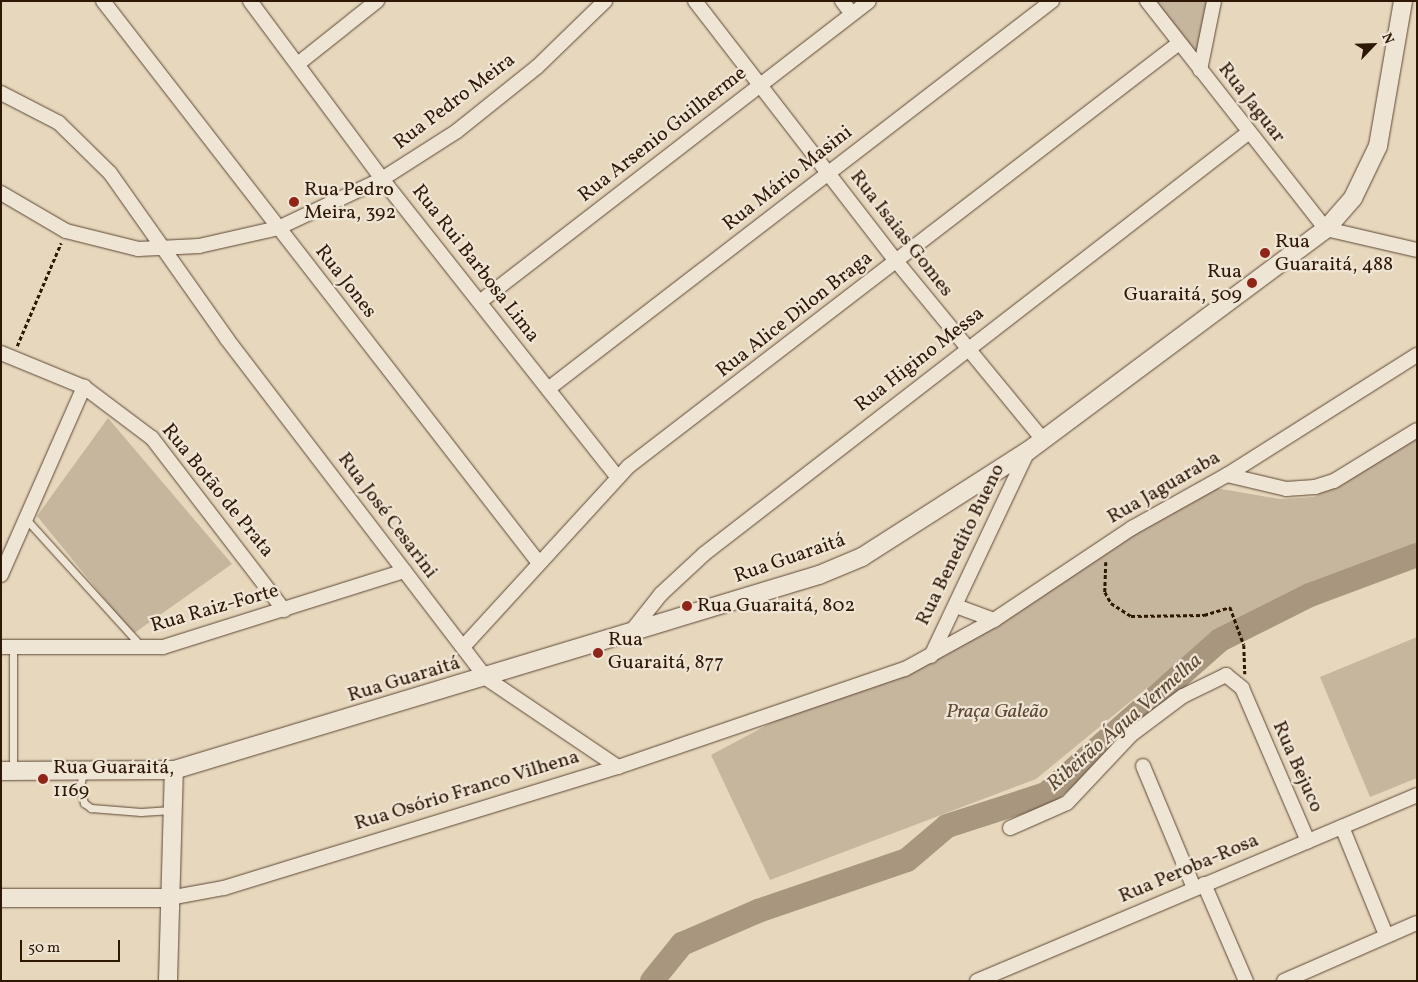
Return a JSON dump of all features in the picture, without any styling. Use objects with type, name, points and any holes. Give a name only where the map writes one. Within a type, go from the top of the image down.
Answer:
[{"type":"street","name":"Rua Jones","points":[[103,1],[539,563]]},
{"type":"street","name":"Rua Rui Barbosa Lima","points":[[250,1],[300,63],[382,179],[481,301],[617,478]]},
{"type":"street","points":[[300,63],[377,1]]},
{"type":"street","name":"Rua Pedro Meira","points":[[1,194],[66,231],[103,242],[163,250],[278,228],[382,179],[500,97],[605,1]]},
{"type":"street","name":"Rua Isaias Gomes","points":[[695,1],[896,262],[1043,440]]},
{"type":"street","points":[[842,1],[852,14]]},
{"type":"street","name":"Rua Arsenio Guilherme","points":[[481,301],[869,1]]},
{"type":"street","name":"Rua Mário Masini","points":[[548,389],[1052,1]]},
{"type":"street","name":"Rua Jaguar","points":[[1147,1],[1248,133],[1326,229]]},
{"type":"street","points":[[1200,70],[1214,1]]},
{"type":"street","name":"Rua Guaraitá","points":[[7,771],[174,770],[486,678],[819,575],[862,557],[1028,452],[1326,229],[1354,198],[1378,146],[1403,1]]},
{"type":"street","name":"Rua Alice Dilon Braga","points":[[463,647],[617,478],[1179,43]]},
{"type":"street","name":"Rua José Cesarini","points":[[1,93],[51,118],[83,144],[110,173],[163,250],[486,678],[618,767]]},
{"type":"street","name":"Rua Higino Messa","points":[[630,633],[650,606],[698,559],[966,349],[1248,133]]},
{"type":"street","points":[[1326,229],[1417,250]]},
{"type":"street","name":"Rua Botão de Prata","points":[[7,355],[84,387],[152,438],[284,610]]},
{"type":"street","name":"Rua Jaguaraba","points":[[931,656],[994,620],[1109,544],[1227,476],[1417,355]]},
{"type":"street","points":[[1,575],[84,387]]},
{"type":"street","points":[[1227,476],[1286,489],[1315,488],[1417,430]]},
{"type":"street","name":"Rua Benedito Bueno","points":[[931,656],[1028,452]]},
{"type":"street","name":"Rua Raiz-Forte","points":[[7,647],[146,650],[284,610],[404,571]]},
{"type":"street","points":[[956,606],[994,620]]},
{"type":"street","name":"Rua Osório Franco Vilhena","points":[[1,898],[170,898],[232,886],[618,767],[878,679],[931,656]]},
{"type":"street","points":[[1010,828],[1067,803],[1131,735],[1183,696],[1226,675],[1242,688]]},
{"type":"street","name":"Rua Bejuco","points":[[1242,688],[1308,841]]},
{"type":"street","points":[[1143,766],[1198,886],[1246,981]]},
{"type":"street","points":[[168,981],[174,770]]},
{"type":"street","name":"Rua Peroba-Rosa","points":[[977,981],[1417,795]]},
{"type":"street","points":[[1342,827],[1386,935]]},
{"type":"street","points":[[1284,981],[1417,923]]},
{"type":"lane","points":[[25,517],[146,650]]},
{"type":"lane","points":[[7,647],[7,771]]},
{"type":"lane","points":[[83,770],[80,788],[84,803],[91,808],[141,812],[172,810]]},
{"type":"path","points":[[7,355],[66,231]]},
{"type":"path","points":[[1109,544],[1104,592],[1112,603],[1131,616],[1204,616],[1227,605],[1231,610],[1244,645],[1247,661],[1242,688]]},
{"type":"green space","points":[[1154,1],[1208,1],[1198,58]]},
{"type":"green space","points":[[108,418],[232,564],[133,634],[37,516]]},
{"type":"green space","name":"Praça Galeão","points":[[1417,437],[1417,543],[1220,628],[1036,779],[770,880],[711,755],[786,715],[927,665],[1204,486],[1280,499],[1314,497]]},
{"type":"green space","points":[[1417,637],[1417,778],[1370,797],[1320,677]]},
{"type":"waterway","name":"Ribeirão Água Vermelha","points":[[652,981],[682,944],[758,911],[907,860],[947,826],[1046,794],[1220,640],[1310,595],[1417,555]]},
{"type":"place","name":"Rua Pedro Meira, 392","points":[[294,202]]},
{"type":"place","name":"Rua Guaraitá, 488","points":[[1265,253]]},
{"type":"place","name":"Rua Guaraitá, 509","points":[[1252,283]]},
{"type":"place","name":"Rua Guaraitá, 802","points":[[687,606]]},
{"type":"place","name":"Rua Guaraitá, 877","points":[[598,653]]},
{"type":"place","name":"Rua Guaraitá, 1169","points":[[43,779]]}]
